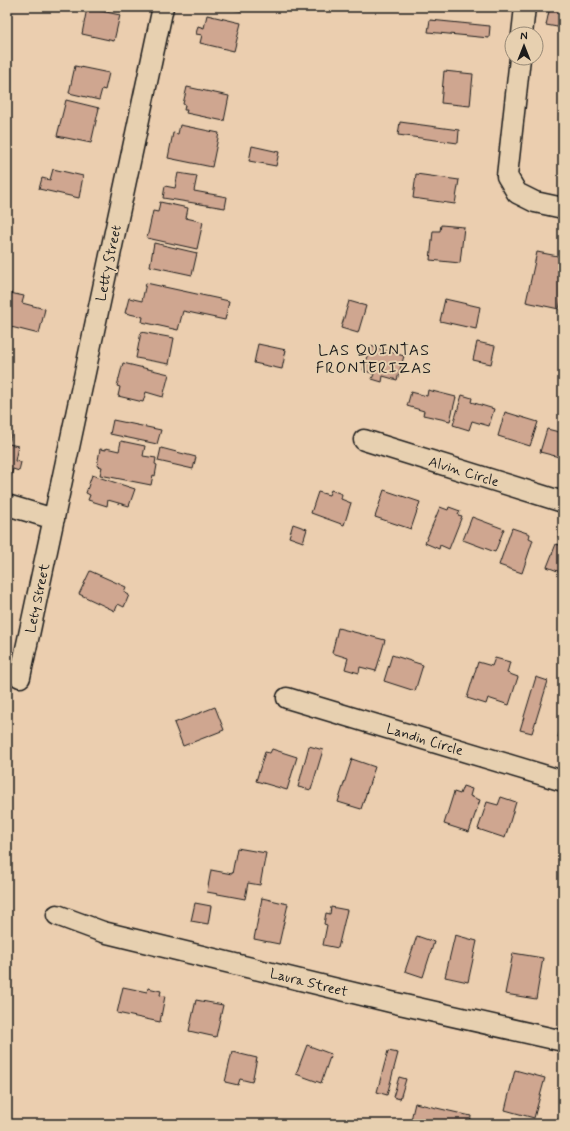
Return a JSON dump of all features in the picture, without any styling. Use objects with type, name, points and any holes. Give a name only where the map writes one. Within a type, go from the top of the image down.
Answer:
[{"type":"street","name":"Letty Street","points":[[54,519],[163,7]]},
{"type":"street","points":[[523,26],[525,7]]},
{"type":"street","points":[[519,66],[507,176],[517,193],[535,202],[563,208]]},
{"type":"street","name":"Alvin Circle","points":[[364,440],[563,502]]},
{"type":"street","points":[[7,505],[54,519]]},
{"type":"street","name":"Lety Street","points":[[20,677],[54,519]]},
{"type":"street","name":"Landin Circle","points":[[287,698],[563,781]]},
{"type":"street","name":"Laura Street","points":[[57,915],[104,932],[392,1002],[563,1041]]},
{"type":"building","points":[[222,7],[242,7],[241,11]]},
{"type":"building","points":[[550,7],[563,7],[563,28],[546,25]]},
{"type":"building","points":[[87,8],[120,15],[114,41],[82,34]]},
{"type":"building","points":[[207,15],[241,23],[234,51],[200,43],[202,35],[196,34],[198,26],[204,28]]},
{"type":"building","points":[[430,20],[490,26],[489,38],[428,32]]},
{"type":"building","points":[[75,66],[109,73],[105,90],[102,89],[99,100],[69,93]]},
{"type":"building","points":[[444,71],[473,74],[470,106],[441,103]]},
{"type":"building","points":[[187,87],[229,96],[224,121],[186,113],[187,110],[184,110],[185,105],[183,104]]},
{"type":"building","points":[[66,100],[99,108],[91,143],[57,136]]},
{"type":"building","points":[[400,122],[459,130],[458,143],[398,135]]},
{"type":"building","points":[[180,125],[219,133],[212,167],[168,158],[173,133],[178,134]]},
{"type":"building","points":[[252,146],[279,152],[276,166],[249,161]]},
{"type":"building","points":[[53,169],[83,176],[79,198],[39,189],[42,178],[50,180]]},
{"type":"building","points":[[178,173],[197,176],[194,191],[227,197],[225,208],[163,198],[165,186],[175,188]]},
{"type":"building","points":[[416,174],[459,180],[455,204],[413,198]]},
{"type":"building","points":[[160,202],[188,208],[186,218],[203,222],[197,249],[147,238],[153,211],[158,212]]},
{"type":"building","points":[[441,225],[464,227],[460,263],[430,260],[433,231],[440,231]]},
{"type":"building","points":[[154,243],[197,253],[192,275],[150,266]]},
{"type":"building","points":[[537,252],[563,257],[563,291],[559,309],[526,302]]},
{"type":"building","points":[[146,283],[229,301],[225,320],[183,311],[178,330],[142,322],[143,317],[125,313],[129,298],[142,301]]},
{"type":"building","points":[[10,293],[24,296],[22,303],[45,309],[39,334],[7,326],[7,299],[8,300]]},
{"type":"building","points":[[445,299],[480,307],[476,329],[440,321]]},
{"type":"building","points":[[349,301],[366,306],[358,333],[341,328]]},
{"type":"building","points":[[141,332],[174,338],[169,364],[136,358]]},
{"type":"building","points":[[477,342],[495,346],[491,364],[473,360]]},
{"type":"building","points":[[258,344],[286,350],[282,369],[254,363]]},
{"type":"building","points":[[370,346],[404,356],[397,380],[383,376],[382,382],[372,379],[374,374],[363,370]]},
{"type":"building","points":[[123,363],[169,374],[163,397],[146,392],[143,402],[118,396],[120,387],[117,386]]},
{"type":"building","points":[[428,390],[456,397],[450,421],[423,415],[424,411],[407,406],[411,392],[427,396]]},
{"type":"building","points":[[462,395],[472,398],[471,402],[494,409],[489,426],[472,421],[469,430],[453,425]]},
{"type":"building","points":[[505,412],[538,422],[530,446],[498,436]]},
{"type":"building","points":[[113,420],[161,430],[157,444],[110,434]]},
{"type":"building","points":[[547,429],[563,433],[563,458],[540,452]]},
{"type":"building","points":[[7,434],[11,435],[9,444],[18,446],[15,461],[21,462],[19,471],[13,469],[11,476],[7,475]]},
{"type":"building","points":[[121,441],[145,446],[143,456],[156,458],[155,464],[157,465],[155,476],[153,475],[151,485],[100,475],[102,467],[97,466],[100,449],[106,450],[106,448],[119,451]]},
{"type":"building","points":[[161,448],[196,457],[193,469],[158,461]]},
{"type":"building","points":[[92,475],[135,489],[129,506],[108,500],[107,506],[88,500],[90,495],[86,493]]},
{"type":"building","points":[[331,490],[342,494],[341,499],[351,503],[344,525],[311,513],[318,492],[329,495]]},
{"type":"building","points":[[384,490],[420,502],[411,529],[375,517]]},
{"type":"building","points":[[440,507],[448,510],[449,507],[460,511],[458,515],[462,516],[449,549],[440,545],[439,549],[425,543]]},
{"type":"building","points":[[472,517],[504,529],[495,552],[463,540]]},
{"type":"building","points":[[563,522],[563,538],[558,537]]},
{"type":"building","points":[[293,524],[307,529],[303,542],[289,537]]},
{"type":"building","points":[[512,528],[530,534],[529,538],[533,540],[522,573],[499,565]]},
{"type":"building","points":[[556,544],[563,546],[563,573],[547,567]]},
{"type":"building","points":[[90,571],[126,587],[124,592],[129,595],[124,607],[118,604],[115,611],[79,594]]},
{"type":"building","points":[[338,628],[385,640],[376,671],[360,667],[359,673],[345,669],[348,658],[332,653]]},
{"type":"building","points":[[392,655],[423,665],[415,691],[384,681]]},
{"type":"building","points":[[495,658],[510,662],[507,673],[518,677],[509,705],[488,698],[486,704],[467,698],[478,662],[492,666]]},
{"type":"building","points":[[536,677],[548,681],[532,733],[520,730]]},
{"type":"building","points":[[215,707],[224,730],[183,746],[174,723]]},
{"type":"building","points":[[563,721],[563,739],[558,737]]},
{"type":"building","points":[[309,746],[323,750],[311,790],[298,787]]},
{"type":"building","points":[[272,749],[297,757],[287,790],[256,781],[265,752],[270,753]]},
{"type":"building","points":[[352,759],[375,767],[361,809],[338,802]]},
{"type":"building","points":[[463,786],[472,789],[470,796],[480,800],[469,832],[444,824],[454,792],[460,794]]},
{"type":"building","points":[[501,797],[516,802],[505,838],[478,829],[487,802],[498,805]]},
{"type":"building","points":[[237,848],[266,853],[260,885],[248,883],[245,899],[207,892],[211,870],[232,874]]},
{"type":"building","points":[[262,898],[288,904],[279,944],[254,939]]},
{"type":"building","points":[[195,903],[211,906],[208,924],[191,921]]},
{"type":"building","points":[[331,907],[347,910],[338,948],[323,945],[327,925],[324,924],[326,913],[330,914]]},
{"type":"building","points":[[455,935],[477,941],[468,982],[445,977]]},
{"type":"building","points":[[417,936],[434,942],[423,977],[405,971]]},
{"type":"building","points":[[513,953],[543,958],[536,999],[505,994]]},
{"type":"building","points":[[123,987],[147,992],[148,988],[161,991],[160,995],[165,996],[160,1022],[117,1013]]},
{"type":"building","points":[[196,1000],[223,1005],[216,1037],[189,1031]]},
{"type":"building","points":[[307,1045],[331,1054],[321,1083],[296,1074]]},
{"type":"building","points":[[388,1051],[398,1053],[387,1095],[377,1092]]},
{"type":"building","points":[[232,1052],[257,1058],[252,1082],[240,1079],[238,1085],[225,1082]]},
{"type":"building","points":[[515,1070],[545,1078],[534,1118],[505,1110]]},
{"type":"building","points":[[399,1077],[406,1079],[400,1099],[393,1097]]},
{"type":"building","points":[[415,1103],[471,1116],[470,1124],[410,1124]]},
{"type":"district","name":"LAS QUINTAS FRONTERIZAS","points":[[374,358]]}]
